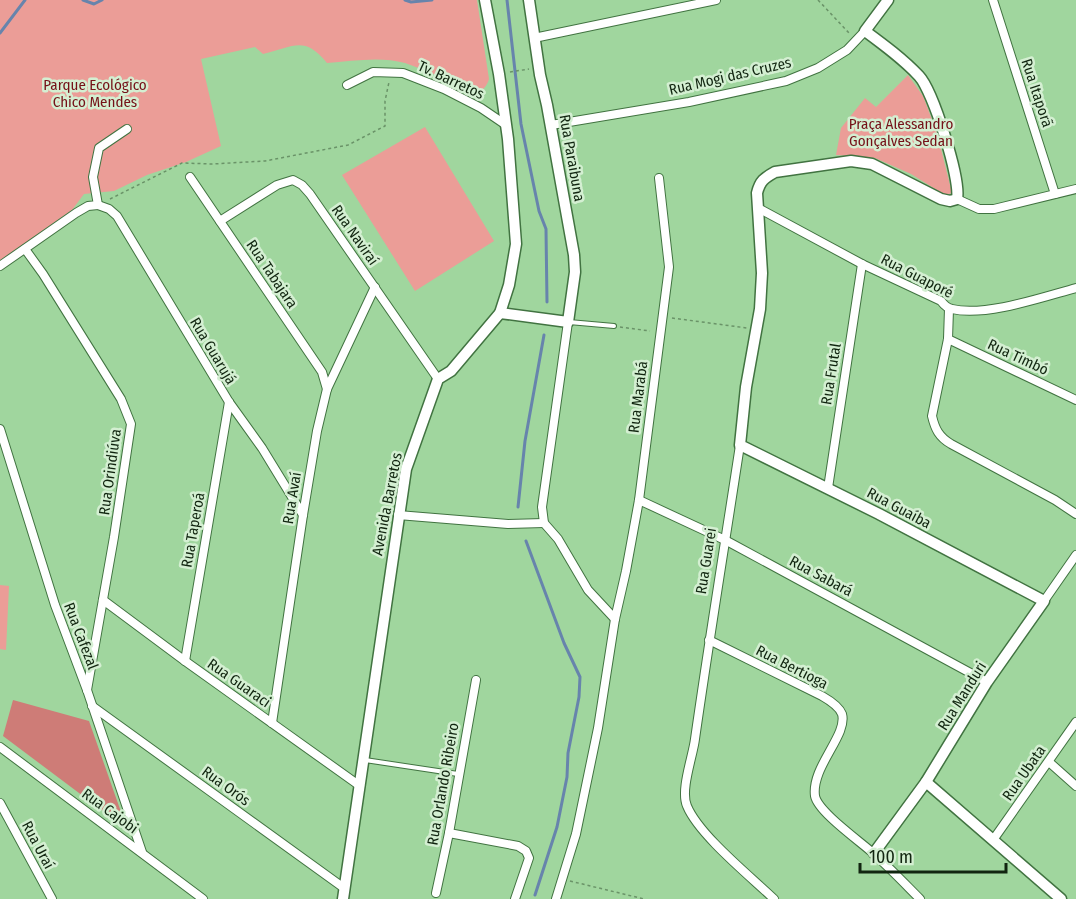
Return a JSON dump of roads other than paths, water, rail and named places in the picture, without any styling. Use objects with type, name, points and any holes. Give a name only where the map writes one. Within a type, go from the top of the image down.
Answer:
[{"type":"street","name":"Rua Paraibuna","points":[[529,0],[574,255],[575,272],[568,322]]},
{"type":"street","points":[[534,38],[716,0]]},
{"type":"street","name":"Rua Mogi das Cruzes","points":[[551,125],[689,102],[786,81],[818,68],[847,50],[865,31],[888,0]]},
{"type":"street","name":"Rua Itaporã","points":[[993,0],[1055,194]]},
{"type":"street","name":"Avenida Barretos","points":[[343,893],[406,469],[438,379],[451,370],[500,313],[509,285],[516,244],[513,179],[499,74],[486,4]]},
{"type":"street","points":[[865,31],[900,58],[921,78],[931,98],[957,176],[959,191],[957,199],[979,209],[994,209],[1076,189]]},
{"type":"street","name":"Tv. Barretos","points":[[347,85],[373,72],[403,73],[444,89],[481,108],[506,125]]},
{"type":"street","points":[[0,266],[76,213],[88,206],[98,205],[93,177],[99,148],[127,129]]},
{"type":"street","name":"Rua Guarei","points":[[774,899],[693,818],[686,804],[685,794],[740,445],[746,387],[757,330],[762,273],[757,193],[759,184],[775,172],[851,161],[872,164],[941,199],[950,201],[957,199]]},
{"type":"street","name":"Rua Tabajara","points":[[190,177],[322,372],[327,389]]},
{"type":"street","name":"Rua Marabá","points":[[556,899],[576,834],[598,728],[615,619],[639,500],[669,267],[659,178]]},
{"type":"street","name":"Rua Naviraí","points":[[220,221],[277,185],[293,180],[302,185],[438,379]]},
{"type":"street","name":"Rua Guarujá","points":[[98,205],[109,209],[117,216],[229,402],[262,448],[303,515]]},
{"type":"street","name":"Rua Guaporé","points":[[758,208],[862,264],[941,301],[949,309],[974,311],[1076,288]]},
{"type":"street","name":"Rua Orindiúva","points":[[25,249],[44,274],[121,399],[131,424],[87,690]]},
{"type":"street","name":"Rua Frutal","points":[[828,488],[862,264]]},
{"type":"street","name":"Rua Avaí","points":[[272,723],[317,431],[327,389],[375,287]]},
{"type":"street","points":[[949,309],[948,339],[933,416],[934,427],[951,444],[1055,500],[1076,514]]},
{"type":"street","points":[[500,313],[568,322],[542,507],[544,523],[558,539],[588,590],[615,619]]},
{"type":"street","name":"Rua Timbó","points":[[948,339],[1076,400]]},
{"type":"street","name":"Rua Taperoá","points":[[185,661],[229,402]]},
{"type":"street","name":"Rua Cafezal","points":[[0,429],[55,605],[87,690],[142,852]]},
{"type":"street","name":"Rua Guaíba","points":[[740,445],[828,488],[1044,601]]},
{"type":"street","name":"Rua Sabará","points":[[639,500],[725,540],[987,682]]},
{"type":"street","points":[[398,515],[508,524],[544,523]]},
{"type":"street","name":"Rua Manduri","points":[[874,854],[926,782],[987,682],[1076,555]]},
{"type":"street","name":"Rua Guaraci","points":[[103,600],[360,786]]},
{"type":"street","name":"Rua Bertioga","points":[[709,640],[822,696],[835,705],[842,714],[842,724],[818,773],[814,789],[816,800],[843,829],[874,854],[920,899]]},
{"type":"street","name":"Rua Orlando Ribeiro","points":[[436,893],[476,680]]},
{"type":"street","name":"Rua Orós","points":[[92,706],[343,893]]},
{"type":"street","name":"Rua Ubata","points":[[993,840],[1076,722]]},
{"type":"street","name":"Rua Cajobi","points":[[0,747],[203,899]]},
{"type":"street","points":[[1049,762],[1076,786]]},
{"type":"street","points":[[926,782],[1061,899]]},
{"type":"street","name":"Rua Uraí","points":[[0,803],[52,899]]},
{"type":"street","points":[[449,833],[518,846],[526,850],[529,858],[515,899]]},
{"type":"lane","points":[[568,322],[614,326]]},
{"type":"lane","points":[[363,760],[459,774]]},
{"type":"waterway","points":[[0,33],[25,0]]},
{"type":"waterway","points":[[83,0],[94,4],[102,0]]},
{"type":"waterway","points":[[405,0],[411,2],[432,0]]},
{"type":"waterway","points":[[507,0],[521,124],[539,211],[546,229],[547,302]]},
{"type":"waterway","points":[[518,507],[525,441],[544,335]]},
{"type":"waterway","points":[[526,541],[564,643],[580,677],[579,697],[568,753],[567,777],[557,827],[535,895]]},
{"type":"park label","name":"Parque Ecológico Chico Mendes","points":[[95,94]]},
{"type":"park label","name":"Praça Alessandro Gonçalves Sedan","points":[[901,132]]}]
